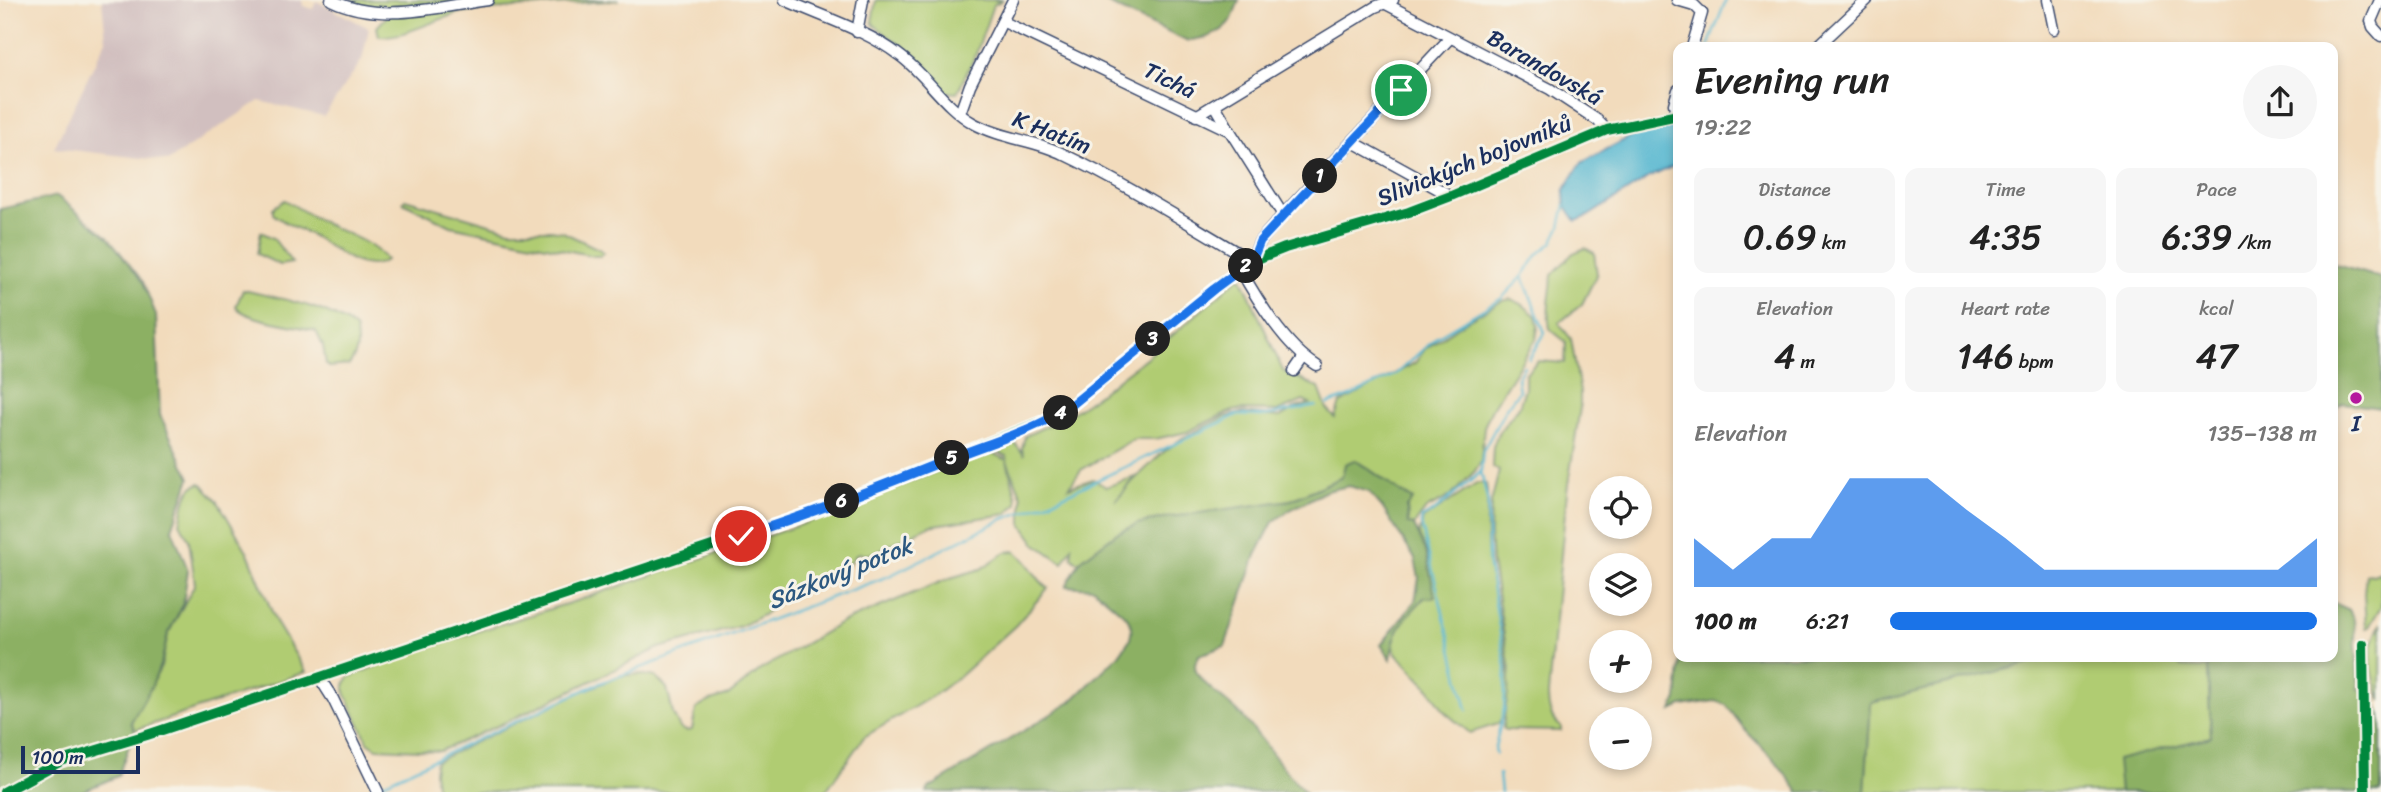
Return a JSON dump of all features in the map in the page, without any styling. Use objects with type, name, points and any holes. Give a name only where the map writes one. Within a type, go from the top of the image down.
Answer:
[{"type":"street","points":[[331,0],[351,9],[386,13],[488,0]]},
{"type":"street","name":"K Hatím","points":[[785,0],[899,54],[947,104],[972,122],[996,133],[1068,156],[1252,261]]},
{"type":"street","points":[[857,32],[863,0]]},
{"type":"street","points":[[960,113],[970,85],[1013,0]]},
{"type":"street","points":[[1677,0],[1699,9],[1702,19],[1694,42]]},
{"type":"street","points":[[1821,42],[1867,0]]},
{"type":"street","points":[[2048,0],[2054,29]]},
{"type":"street","points":[[2377,31],[2372,14],[2380,0]]},
{"type":"street","points":[[1196,116],[1375,6],[1390,2]]},
{"type":"street","name":"Barandovská","points":[[1390,2],[1450,38],[1550,89],[1597,120],[1607,130]]},
{"type":"street","name":"Tichá","points":[[1003,22],[1230,131]]},
{"type":"street","points":[[1252,261],[1260,241],[1283,215],[1450,38]]},
{"type":"street","points":[[1214,105],[1283,215]]},
{"type":"street","name":"Slivických bojovníků","points":[[4,792],[61,761],[814,512],[1044,421],[1068,408],[1092,390],[1252,261],[1285,248],[1409,212],[1607,130],[1673,116]]},
{"type":"street","points":[[1353,142],[1451,196]]},
{"type":"street","points":[[1240,269],[1256,297],[1303,358],[1317,366]]},
{"type":"street","points":[[1294,372],[1303,358]]},
{"type":"street","points":[[319,677],[333,699],[378,792]]},
{"type":"shaded area","points":[[102,0],[302,0],[303,6],[313,9],[316,1],[369,28],[362,60],[324,116],[259,101],[168,161],[54,148],[106,40]]},
{"type":"green space","points":[[352,0],[619,0],[462,12],[399,34],[379,36],[377,27],[389,14],[351,9]]},
{"type":"green space","points":[[876,0],[1003,0],[993,5],[976,54],[957,93],[945,92],[915,56],[874,25],[872,21]]},
{"type":"green space","points":[[1100,0],[1239,0],[1232,19],[1222,30],[1208,37],[1186,41]]},
{"type":"green space","points":[[57,196],[108,237],[143,282],[156,315],[160,415],[190,478],[172,529],[188,570],[183,604],[168,634],[152,686],[131,722],[135,730],[118,776],[81,792],[0,792],[0,209]]},
{"type":"green space","points":[[405,199],[510,230],[563,232],[603,253],[601,256],[594,256],[451,226],[403,202]]},
{"type":"green space","points":[[285,200],[366,243],[386,260],[368,265],[359,263],[283,221],[273,214],[273,208]]},
{"type":"green space","points":[[261,232],[273,238],[292,263],[280,265],[257,254]]},
{"type":"green space","points":[[1585,248],[1594,253],[1597,274],[1582,304],[1559,323],[1571,339],[1580,392],[1567,491],[1548,694],[1550,712],[1561,731],[1506,730],[1503,728],[1510,669],[1492,564],[1490,534],[1491,503],[1499,471],[1492,467],[1493,447],[1498,433],[1519,407],[1525,388],[1525,374],[1538,361],[1565,363],[1566,342],[1550,329],[1552,275],[1573,253]]},
{"type":"green space","points":[[2338,265],[2381,278],[2381,408],[2343,403],[2338,406]]},
{"type":"green space","points":[[1241,276],[1283,371],[1319,388],[1327,409],[1335,418],[1340,403],[1415,363],[1425,349],[1502,301],[1511,299],[1522,304],[1536,316],[1538,326],[1536,339],[1492,408],[1484,427],[1481,461],[1475,471],[1451,496],[1426,509],[1414,525],[1408,524],[1407,507],[1413,499],[1396,491],[1379,476],[1342,477],[1291,500],[1117,533],[1080,561],[1072,557],[1072,547],[1063,563],[1036,544],[1022,524],[1022,497],[1007,461],[1017,504],[1006,514],[929,526],[876,552],[867,555],[858,553],[844,569],[790,593],[763,615],[741,626],[659,648],[440,751],[377,748],[368,742],[345,693],[345,683],[349,677],[411,652],[579,600],[814,520],[958,462],[992,453],[1007,460],[1006,456],[991,449],[1011,438],[1024,455],[1022,449],[1025,436],[1066,417],[1147,357]],"holes":[[[1303,401],[1310,404],[1295,408],[1280,417],[1242,413],[1224,417],[1182,438],[1160,455],[1115,502],[1134,477],[1106,487],[1093,479],[1069,487],[1081,470],[1134,439],[1155,439],[1187,432],[1237,410],[1279,411]]]},
{"type":"green space","points":[[243,290],[316,308],[343,320],[355,328],[357,348],[352,361],[349,365],[329,367],[316,331],[241,311],[236,306]]},
{"type":"green space","points":[[1354,460],[1413,500],[1407,507],[1408,524],[1414,525],[1426,551],[1435,597],[1424,598],[1405,619],[1394,640],[1391,659],[1381,645],[1415,601],[1419,578],[1415,559],[1382,507],[1369,492],[1349,486],[1326,491],[1273,522],[1256,555],[1225,646],[1199,655],[1195,665],[1202,680],[1238,712],[1305,792],[927,792],[929,788],[1071,702],[1118,656],[1130,639],[1132,627],[1127,617],[1093,588],[1066,586],[1080,561],[1117,533],[1137,524],[1291,500],[1342,477],[1345,464]]},
{"type":"green space","points":[[201,483],[217,500],[248,553],[277,624],[306,672],[135,730],[131,722],[161,667],[168,634],[195,584],[189,540],[180,523],[188,493]]},
{"type":"green space","points":[[1478,483],[1486,484],[1487,490],[1488,554],[1506,649],[1508,690],[1505,708],[1498,724],[1470,733],[1446,713],[1428,687],[1395,652],[1393,640],[1405,618],[1424,598],[1426,551],[1418,537],[1423,519]]},
{"type":"green space","points":[[1015,551],[1048,588],[1016,625],[962,674],[936,694],[864,737],[825,792],[437,792],[434,772],[436,761],[578,693],[620,676],[639,674],[656,677],[667,688],[673,714],[680,728],[692,730],[696,709],[729,695],[760,670],[841,623],[950,578],[981,569],[1006,552]]},
{"type":"green space","points":[[2381,572],[2381,606],[2366,628],[2366,574]]},
{"type":"green space","points":[[2338,605],[2349,610],[2354,619],[2359,689],[2372,693],[2381,716],[2381,792],[2120,792],[2117,760],[2211,737],[2208,668],[2212,662],[2338,662]]},
{"type":"green space","points":[[2381,623],[2381,701],[2374,679],[2371,653]]},
{"type":"green space","points":[[1680,662],[2035,662],[1871,703],[1865,792],[1799,792],[1775,760],[1746,731],[1726,705],[1715,701],[1682,706],[1672,711],[1677,699]]},
{"type":"green space","points":[[2035,662],[2113,662],[2116,665],[2120,662],[2179,662],[2181,667],[2208,668],[2211,737],[2118,760],[2120,792],[1865,792],[1871,703]]},
{"type":"water","points":[[1673,126],[1673,166],[1576,221],[1565,205],[1564,191],[1581,163],[1641,131]]},
{"type":"waterway","name":"Sázkový potok","points":[[1710,42],[1726,0]]},
{"type":"waterway","name":"Sázkový potok","points":[[1328,404],[1396,374],[1438,336],[1502,298],[1523,276],[1538,254],[1552,243],[1560,227],[1565,205]]},
{"type":"waterway","points":[[1523,277],[1545,333],[1529,359]]},
{"type":"waterway","points":[[1496,754],[1495,747],[1504,709],[1506,668],[1488,560],[1488,503],[1481,471],[1483,451],[1506,408],[1519,391],[1517,378],[1524,366]]},
{"type":"waterway","name":"Sázkový potok","points":[[379,785],[595,685],[889,576],[1003,519],[1052,501],[1237,415],[1263,416],[1316,406]]},
{"type":"waterway","points":[[1467,710],[1421,523],[1422,518],[1481,472]]},
{"type":"waterway","points":[[1499,774],[1501,792]]},
{"type":"cycle path","points":[[4,792],[61,761],[147,735],[814,512],[1044,421],[1068,408],[1252,261],[1285,248],[1409,212],[1607,130],[1673,116]]},
{"type":"cycle path","points":[[2363,644],[2365,792]]},
{"type":"place","name":"I","points":[[2356,398]]},
{"type":"route","points":[[741,536],[814,512],[1044,421],[1068,408],[1252,261],[1260,241],[1401,90]]}]
